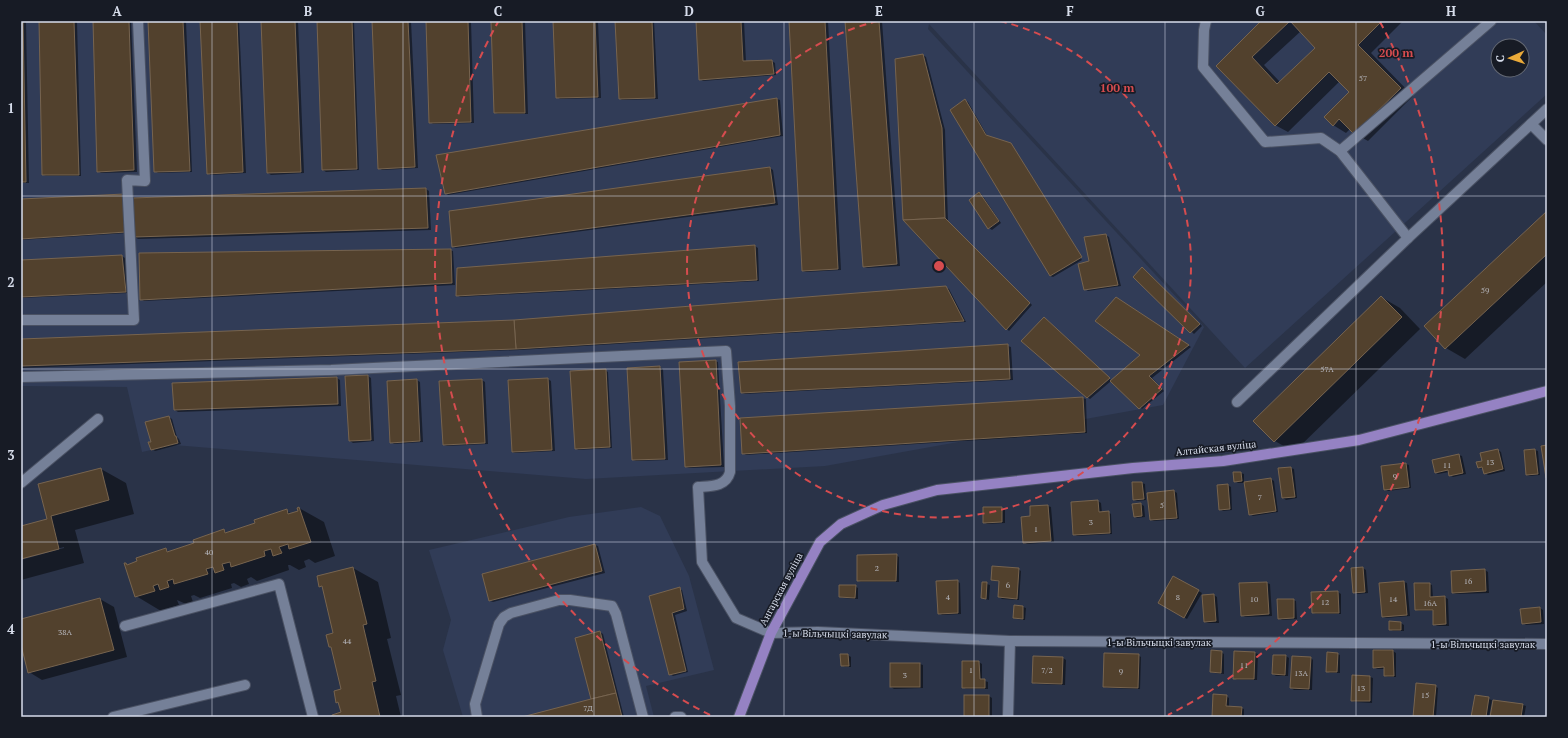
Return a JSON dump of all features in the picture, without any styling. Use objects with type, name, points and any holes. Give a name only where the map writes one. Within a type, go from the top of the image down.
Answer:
[{"type":"main road","name":"Алтайская вуліца","points":[[883,505],[937,490],[1133,468],[1223,461],[1359,440],[1547,391]]},
{"type":"main road","name":"Ангарская вуліца","points":[[739,717],[771,634],[820,542],[841,524],[883,505]]},
{"type":"street","points":[[21,320],[134,320],[127,180],[145,181],[138,21]]},
{"type":"street","points":[[1206,21],[1204,30],[1203,67],[1265,142],[1322,138],[1340,151],[1408,238]]},
{"type":"street","points":[[1340,151],[1491,21]]},
{"type":"street","points":[[1237,402],[1408,238],[1547,109]]},
{"type":"street","points":[[1531,124],[1547,140]]},
{"type":"street","points":[[21,377],[331,370],[726,351],[730,406],[730,472],[728,478],[718,485],[698,487],[702,562],[736,618],[771,634]]},
{"type":"street","points":[[21,483],[98,419]]},
{"type":"street","points":[[126,626],[279,584],[314,717]]},
{"type":"street","points":[[477,717],[475,704],[499,624],[504,617],[511,613],[559,600],[570,600],[612,606],[616,614],[643,717]]},
{"type":"street","name":"1-ы Вільчыцкі завулак","points":[[771,634],[818,632],[1010,641],[1547,644]]},
{"type":"street","points":[[1008,717],[1010,641]]},
{"type":"street","points":[[113,717],[245,685]]},
{"type":"street","points":[[675,717],[681,717]]},
{"type":"shaded area","points":[[21,21],[929,21],[929,23],[932,21],[1534,21],[1547,35],[1547,94],[1245,368],[929,24],[928,29],[1204,327],[1163,405],[825,466],[586,479],[174,445],[142,452],[127,387],[21,386]]},
{"type":"shaded area","points":[[641,507],[660,516],[689,576],[714,670],[646,686],[654,717],[463,717],[443,650],[451,620],[429,550],[569,517]]},
{"type":"building","points":[[21,21],[23,21],[26,182],[21,182]]},
{"type":"building","points":[[39,21],[74,21],[79,175],[42,175]]},
{"type":"building","points":[[93,21],[129,21],[134,170],[97,172]]},
{"type":"building","points":[[148,21],[183,21],[190,171],[154,172]]},
{"type":"building","points":[[200,21],[237,21],[243,172],[207,174]]},
{"type":"building","points":[[261,21],[295,21],[301,172],[267,173]]},
{"type":"building","points":[[317,21],[352,21],[357,169],[322,170]]},
{"type":"building","points":[[372,21],[408,21],[415,167],[378,169]]},
{"type":"building","points":[[426,21],[468,21],[471,122],[429,123]]},
{"type":"building","points":[[491,21],[522,21],[525,113],[494,113]]},
{"type":"building","points":[[553,21],[595,21],[598,97],[556,98]]},
{"type":"building","points":[[615,21],[652,21],[655,98],[619,99]]},
{"type":"building","points":[[696,21],[741,21],[743,61],[772,60],[774,74],[699,80]]},
{"type":"building","points":[[789,21],[825,21],[838,269],[802,271]]},
{"type":"building","points":[[845,21],[879,21],[897,264],[863,267]]},
{"type":"building","points":[[1261,21],[1290,21],[1382,21],[1358,45],[1401,88],[1354,134],[1339,119],[1333,126],[1324,117],[1349,92],[1329,72],[1275,126],[1216,66]],"holes":[[[1290,21],[1315,48],[1277,84],[1252,57]]]},
{"type":"building","points":[[923,54],[942,128],[945,218],[903,220],[895,59]]},
{"type":"building","points":[[777,98],[780,135],[445,194],[436,155]]},
{"type":"building","points":[[965,99],[986,135],[1011,143],[1082,257],[1050,276],[950,110]]},
{"type":"building","points":[[770,167],[775,203],[452,247],[449,211]]},
{"type":"building","points":[[426,188],[428,228],[134,237],[132,198]]},
{"type":"building","points":[[979,192],[999,221],[988,229],[969,200]]},
{"type":"building","points":[[124,194],[126,232],[21,239],[21,199]]},
{"type":"building","points":[[1547,211],[1547,254],[1445,349],[1424,326]]},
{"type":"building","points":[[945,218],[1030,303],[1006,330],[903,220]]},
{"type":"building","points":[[1106,234],[1118,285],[1084,290],[1078,264],[1089,261],[1084,237]]},
{"type":"building","points":[[755,245],[757,280],[456,296],[457,268]]},
{"type":"building","points":[[451,249],[452,283],[140,300],[139,253]]},
{"type":"building","points":[[122,255],[126,292],[21,297],[21,260]]},
{"type":"building","points":[[1142,267],[1200,324],[1190,333],[1133,277]]},
{"type":"building","points":[[946,286],[964,321],[516,349],[514,320]]},
{"type":"building","points":[[1381,296],[1402,317],[1274,442],[1253,421]]},
{"type":"building","points":[[1116,297],[1189,345],[1149,376],[1162,389],[1139,409],[1110,381],[1140,355],[1095,321]]},
{"type":"building","points":[[1044,317],[1110,378],[1087,398],[1021,341]]},
{"type":"building","points":[[514,320],[516,349],[21,366],[21,339]]},
{"type":"building","points":[[1008,344],[1010,379],[741,393],[738,362]]},
{"type":"building","points":[[716,360],[721,465],[685,467],[679,362]]},
{"type":"building","points":[[660,366],[665,459],[632,460],[627,368]]},
{"type":"building","points":[[606,369],[610,447],[575,449],[570,371]]},
{"type":"building","points":[[368,375],[371,440],[349,441],[345,376]]},
{"type":"building","points":[[337,377],[338,404],[174,410],[172,383]]},
{"type":"building","points":[[548,378],[552,450],[512,452],[508,380]]},
{"type":"building","points":[[417,379],[420,441],[390,443],[387,381]]},
{"type":"building","points":[[482,379],[485,443],[443,445],[439,381]]},
{"type":"building","points":[[1083,397],[1085,432],[742,454],[740,418]]},
{"type":"building","points":[[169,416],[178,443],[151,450],[148,442],[151,442],[145,422]]},
{"type":"building","points":[[1547,445],[1547,478],[1546,478],[1541,446]]},
{"type":"building","points":[[1498,449],[1503,469],[1484,474],[1482,467],[1478,468],[1476,462],[1482,461],[1480,453]]},
{"type":"building","points":[[1535,449],[1538,474],[1526,475],[1524,450]]},
{"type":"building","points":[[1459,454],[1463,473],[1449,476],[1448,470],[1435,473],[1432,460]]},
{"type":"building","points":[[1406,463],[1409,487],[1384,490],[1381,466]]},
{"type":"building","points":[[1291,467],[1295,497],[1282,498],[1278,468]]},
{"type":"building","points":[[101,468],[109,500],[51,516],[59,549],[21,559],[21,526],[47,519],[38,484]]},
{"type":"building","points":[[1233,472],[1241,472],[1242,481],[1234,482]]},
{"type":"building","points":[[1271,478],[1276,511],[1249,515],[1244,482]]},
{"type":"building","points":[[1132,482],[1142,482],[1144,499],[1133,500]]},
{"type":"building","points":[[1228,484],[1230,509],[1219,510],[1217,485]]},
{"type":"building","points":[[1174,490],[1177,518],[1150,520],[1147,493]]},
{"type":"building","points":[[1098,500],[1099,512],[1109,511],[1110,533],[1073,535],[1071,502]]},
{"type":"building","points":[[1141,503],[1142,516],[1134,517],[1132,504]]},
{"type":"building","points":[[1048,505],[1051,541],[1023,543],[1021,517],[1030,516],[1030,506]]},
{"type":"building","points":[[299,507],[311,542],[289,549],[288,544],[279,547],[282,553],[273,556],[271,549],[264,551],[265,556],[231,567],[230,562],[222,564],[224,570],[215,573],[213,567],[206,569],[208,574],[174,584],[173,579],[167,581],[169,587],[160,590],[158,584],[153,586],[155,591],[135,597],[124,563],[127,565],[137,561],[136,558],[166,548],[167,552],[194,543],[193,540],[224,529],[225,533],[255,523],[254,520],[287,509],[288,514],[298,511],[297,508]]},
{"type":"building","points":[[983,507],[1002,507],[1002,522],[983,523]]},
{"type":"building","points":[[595,544],[602,571],[489,601],[482,574]]},
{"type":"building","points":[[897,554],[896,581],[857,581],[857,555]]},
{"type":"building","points":[[992,566],[1019,568],[1017,599],[998,597],[999,581],[991,580]]},
{"type":"building","points":[[353,567],[367,624],[363,625],[376,681],[372,682],[380,717],[332,717],[332,715],[341,712],[338,702],[336,703],[334,691],[341,689],[331,647],[329,647],[326,635],[333,633],[322,586],[319,587],[317,576]]},
{"type":"building","points":[[1363,567],[1365,592],[1353,593],[1351,568]]},
{"type":"building","points":[[1485,569],[1486,591],[1452,593],[1451,571]]},
{"type":"building","points":[[1173,576],[1199,590],[1184,618],[1158,603]]},
{"type":"building","points":[[958,580],[958,613],[938,614],[936,581]]},
{"type":"building","points":[[1404,581],[1407,615],[1382,617],[1379,583]]},
{"type":"building","points":[[982,582],[987,582],[986,599],[981,598]]},
{"type":"building","points":[[1267,582],[1269,614],[1241,616],[1239,583]]},
{"type":"building","points":[[1414,583],[1430,583],[1430,597],[1445,596],[1446,624],[1433,625],[1433,610],[1415,610]]},
{"type":"building","points":[[839,585],[856,585],[855,598],[839,597]]},
{"type":"building","points":[[680,587],[684,609],[672,613],[686,671],[669,675],[649,596]]},
{"type":"building","points":[[1338,591],[1339,613],[1312,613],[1311,592]]},
{"type":"building","points":[[1214,594],[1216,621],[1204,622],[1202,595]]},
{"type":"building","points":[[100,598],[114,650],[28,673],[21,645],[21,619]]},
{"type":"building","points":[[1277,599],[1294,599],[1294,618],[1278,619]]},
{"type":"building","points":[[1014,605],[1023,606],[1023,619],[1013,618]]},
{"type":"building","points":[[1540,607],[1541,622],[1522,624],[1520,609]]},
{"type":"building","points":[[1389,621],[1401,622],[1401,630],[1389,630]]},
{"type":"building","points":[[600,631],[616,693],[591,699],[575,638]]},
{"type":"building","points":[[1211,650],[1222,651],[1221,673],[1210,672]]},
{"type":"building","points":[[1373,650],[1393,650],[1394,676],[1384,676],[1384,667],[1373,668]]},
{"type":"building","points":[[1234,651],[1255,652],[1254,679],[1233,679]]},
{"type":"building","points":[[1327,652],[1338,653],[1337,672],[1326,672]]},
{"type":"building","points":[[1104,653],[1139,654],[1138,688],[1103,687]]},
{"type":"building","points":[[840,654],[848,654],[849,666],[841,666]]},
{"type":"building","points":[[1273,655],[1286,655],[1285,675],[1272,674]]},
{"type":"building","points":[[1033,656],[1063,657],[1062,684],[1032,683]]},
{"type":"building","points":[[1292,656],[1311,657],[1309,689],[1290,688]]},
{"type":"building","points":[[962,661],[979,661],[980,679],[985,679],[985,688],[962,688]]},
{"type":"building","points":[[890,663],[920,663],[920,687],[890,687]]},
{"type":"building","points":[[1352,675],[1370,676],[1370,701],[1351,701]]},
{"type":"building","points":[[1416,683],[1436,685],[1433,717],[1413,717]]},
{"type":"building","points":[[616,693],[622,717],[522,717],[591,699]]},
{"type":"building","points":[[1213,694],[1227,695],[1226,706],[1242,707],[1241,717],[1212,717]]},
{"type":"building","points":[[964,695],[989,695],[989,717],[964,717]]},
{"type":"building","points":[[1475,695],[1489,697],[1486,717],[1471,717]]},
{"type":"building","points":[[1493,700],[1523,704],[1521,717],[1490,717]]}]
